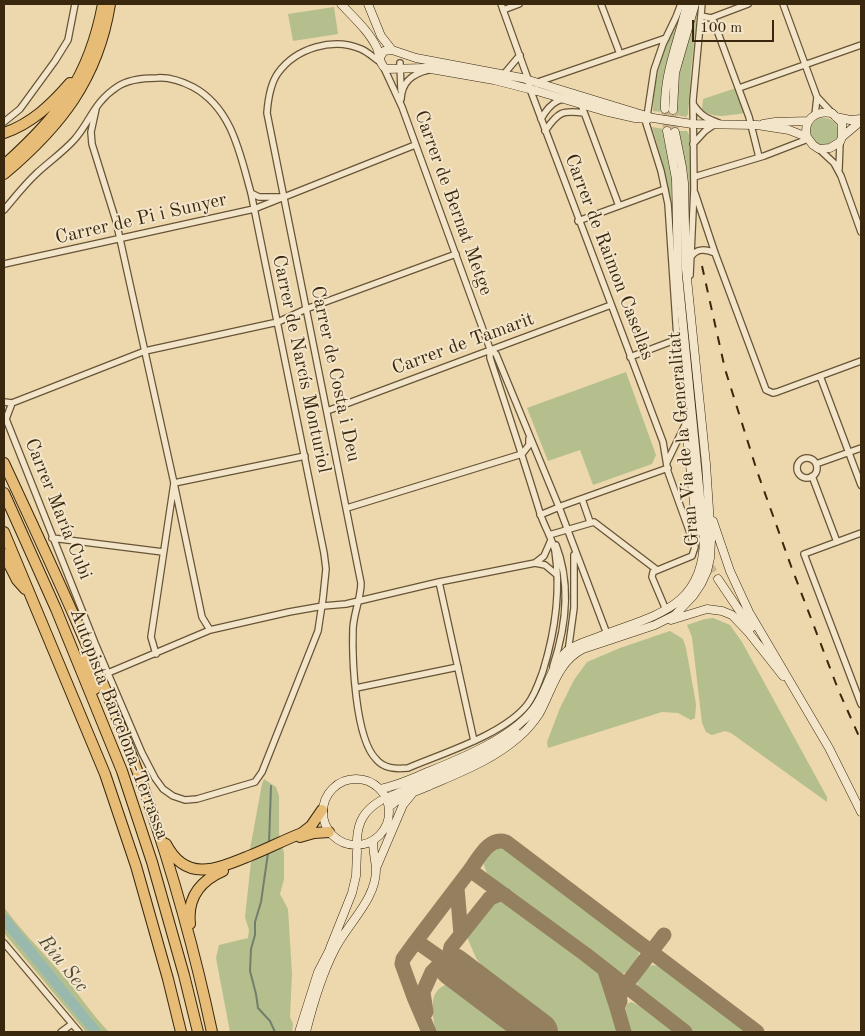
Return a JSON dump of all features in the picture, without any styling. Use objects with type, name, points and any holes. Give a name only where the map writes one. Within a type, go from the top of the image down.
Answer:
[{"type":"highway","points":[[4,165],[48,124],[69,94],[83,67],[97,30],[103,4]]},
{"type":"highway","points":[[4,182],[57,123],[82,86],[102,40],[110,4]]},
{"type":"highway","points":[[4,130],[23,124],[47,108],[83,67]]},
{"type":"highway","points":[[4,174],[27,155]]},
{"type":"highway","points":[[4,464],[100,678],[166,845],[176,859],[184,865],[200,870],[212,870],[253,856]]},
{"type":"highway","name":"Autopista Barcelona-Terrassa","points":[[4,494],[56,609],[122,771],[155,871],[198,1032]]},
{"type":"highway","name":"Autopista Barcelona-Terrassa","points":[[4,532],[105,774],[136,866],[181,1032]]},
{"type":"highway","points":[[4,554],[17,580],[30,596]]},
{"type":"highway","points":[[66,602],[122,771]]},
{"type":"highway","points":[[146,794],[194,954],[212,1032]]},
{"type":"highway","points":[[194,954],[189,910],[196,891],[206,880],[214,875],[287,841],[307,829],[322,810]]},
{"type":"highway","points":[[287,841],[314,833],[329,832]]},
{"type":"street","points":[[4,130],[55,62],[68,40],[75,4]]},
{"type":"street","points":[[341,4],[370,35],[381,62],[389,70],[399,67],[418,68],[494,80],[632,117],[719,125],[754,125],[808,121]]},
{"type":"street","points":[[368,4],[381,36],[400,58],[402,107]]},
{"type":"street","points":[[502,7],[520,4]]},
{"type":"street","points":[[601,4],[620,54]]},
{"type":"street","points":[[680,4],[654,70],[646,126],[665,189],[670,220],[670,257],[677,338],[685,353]]},
{"type":"street","points":[[687,4],[668,68],[666,84],[669,110],[677,65],[695,4]]},
{"type":"street","points":[[692,337],[690,259],[694,177],[692,124],[702,4]]},
{"type":"street","points":[[701,16],[713,20],[748,4]]},
{"type":"street","points":[[783,4],[817,97],[842,123],[839,160],[841,176]]},
{"type":"street","name":"Carrer de Raimon Casellas","points":[[502,7],[578,221],[663,442],[667,465],[695,549],[692,556],[657,570]]},
{"type":"street","points":[[713,20],[754,125],[759,157]]},
{"type":"street","points":[[530,89],[538,82],[666,38]]},
{"type":"street","name":"Carrer de Costa i Deu","points":[[381,62],[360,48],[341,44],[324,44],[309,50],[290,60],[277,74],[268,101],[267,113],[348,508],[361,582],[353,626],[356,688],[363,735],[368,749],[376,760],[385,766],[396,769],[408,768]]},
{"type":"street","points":[[739,88],[861,45]]},
{"type":"street","points":[[381,62],[384,51],[395,51],[426,60],[528,79],[648,118]]},
{"type":"street","points":[[504,74],[520,55]]},
{"type":"street","name":"Carrer de Bernat Metge","points":[[381,62],[402,107],[490,349],[490,358],[540,515],[555,552],[557,575],[556,609],[552,637],[536,691],[527,705],[504,724],[474,740],[408,768]]},
{"type":"street","points":[[401,99],[405,85],[412,76],[419,72],[432,70]]},
{"type":"street","name":"Carrer de Narcís Monturiol","points":[[97,105],[118,86],[133,81],[165,77],[180,80],[212,99],[222,112],[231,130],[251,193],[326,568],[318,631],[259,777],[255,782],[197,799],[185,800],[173,796],[163,789]]},
{"type":"street","points":[[815,115],[817,97]]},
{"type":"street","points":[[541,119],[546,110],[562,98],[603,103]]},
{"type":"street","points":[[581,104],[619,206]]},
{"type":"street","points":[[693,104],[700,114],[719,125]]},
{"type":"street","points":[[4,210],[35,175],[73,141],[97,105]]},
{"type":"street","points":[[97,105],[91,132],[92,144],[108,192],[120,239],[202,617],[210,630]]},
{"type":"street","points":[[546,131],[554,117],[563,112],[584,113]]},
{"type":"street","points":[[807,138],[806,128],[808,121],[815,115],[825,112],[850,120],[861,120]]},
{"type":"street","points":[[819,149],[830,148],[861,120]]},
{"type":"street","points":[[693,144],[705,131],[719,125]]},
{"type":"street","points":[[754,125],[789,130],[807,138],[834,163],[841,176],[861,232]]},
{"type":"street","name":"Gran Via de la Generalitat","points":[[389,807],[400,798],[474,766],[502,751],[531,726],[556,678],[570,658],[583,649],[655,625],[675,614],[693,596],[707,572],[711,540],[709,505],[686,269],[684,183],[682,167],[671,132],[676,179],[678,275],[704,547],[702,561],[692,584],[676,603],[666,610],[568,650]]},
{"type":"street","points":[[694,177],[759,157],[807,138]]},
{"type":"street","name":"Carrer de Pi i Sunyer","points":[[4,264],[254,209],[415,145]]},
{"type":"street","points":[[578,221],[665,189]]},
{"type":"street","points":[[694,189],[715,253],[765,387],[770,392],[777,392],[861,361]]},
{"type":"street","points":[[251,193],[258,197],[283,197]]},
{"type":"street","points":[[690,259],[692,254],[698,250],[715,253]]},
{"type":"street","points":[[4,402],[12,403],[145,351],[278,322],[306,309],[456,254]]},
{"type":"street","name":"Carrer de Tamarit","points":[[327,411],[611,305]]},
{"type":"street","points":[[630,357],[677,338]]},
{"type":"street","name":"Carrer de Bernat Metge","points":[[490,349],[496,354],[559,507],[606,634]]},
{"type":"street","points":[[820,376],[861,486]]},
{"type":"street","points":[[689,386],[688,445],[697,532]]},
{"type":"street","name":"Carrer María Cubi","points":[[12,403],[6,419],[52,538],[142,753],[163,789]]},
{"type":"street","points":[[540,515],[667,465],[688,419]]},
{"type":"street","points":[[348,508],[522,454],[529,444],[529,437]]},
{"type":"street","points":[[816,464],[861,448]]},
{"type":"street","points":[[174,484],[305,456]]},
{"type":"street","points":[[803,458],[813,460],[816,464],[817,471],[812,476],[806,478],[800,475],[797,469],[798,464],[803,458]]},
{"type":"street","points":[[812,476],[837,542]]},
{"type":"street","points":[[156,654],[151,637],[174,484]]},
{"type":"street","points":[[582,499],[590,522]]},
{"type":"street","points":[[709,505],[722,550],[738,590],[829,748],[861,812]]},
{"type":"street","points":[[535,563],[544,556],[550,538],[567,530],[594,522],[657,570],[653,572],[652,577],[666,610]]},
{"type":"street","points":[[861,533],[804,554],[861,704]]},
{"type":"street","points":[[52,538],[163,552]]},
{"type":"street","name":"Carrer de Bernat Metge","points":[[549,678],[558,649],[565,607],[565,576],[556,544],[550,538]]},
{"type":"street","points":[[544,703],[548,688],[567,656],[574,608],[574,548]]},
{"type":"street","points":[[108,673],[210,630],[322,606],[346,604],[439,582],[535,563],[545,565],[557,575]]},
{"type":"street","points":[[718,579],[796,693]]},
{"type":"street","points":[[439,582],[474,740]]},
{"type":"street","points":[[655,625],[707,609],[722,611],[732,615],[750,633],[796,693]]},
{"type":"street","points":[[391,796],[493,749],[517,731],[525,723],[549,678],[568,650]]},
{"type":"street","points":[[356,688],[458,667]]},
{"type":"street","points":[[380,789],[392,787],[478,750],[509,731],[533,710]]},
{"type":"street","points":[[353,779],[372,783],[380,789],[386,797],[389,807],[389,817],[381,835],[373,841],[358,845],[352,846],[341,842],[329,832],[323,820],[322,810],[324,801],[330,791],[342,782],[353,779]]},
{"type":"street","points":[[306,1032],[330,958],[339,940],[361,909],[372,888],[376,868],[403,805],[416,792]]},
{"type":"street","points":[[299,1032],[318,972],[330,948],[352,893],[356,876],[358,829],[362,818],[370,807],[380,800]]},
{"type":"street","points":[[373,841],[376,868]]},
{"type":"street","points":[[358,845],[370,856],[376,868]]},
{"type":"street","points":[[330,948],[351,919],[361,909]]},
{"type":"street","points":[[4,943],[79,1032]]},
{"type":"street","points":[[61,1032],[72,1024]]},
{"type":"green space","points":[[684,4],[666,64],[662,112],[653,111],[656,82],[662,56]]},
{"type":"green space","points":[[698,4],[688,114],[686,117],[677,115],[678,86],[683,59]]},
{"type":"green space","points":[[334,7],[338,34],[293,41],[288,14]]},
{"type":"green space","points":[[736,88],[744,113],[716,116],[702,109],[703,99]]},
{"type":"green space","points":[[824,118],[834,122],[838,132],[834,142],[824,146],[814,142],[810,132],[814,122]]},
{"type":"green space","points":[[652,127],[664,129],[673,176],[674,236],[666,180]]},
{"type":"green space","points":[[678,131],[687,131],[689,135],[691,174],[687,249]]},
{"type":"green space","points":[[626,372],[656,455],[652,464],[593,485],[580,450],[548,461],[527,408]]},
{"type":"green space","points":[[713,618],[730,625],[742,642],[827,797],[827,802],[731,733],[725,731],[712,735],[706,732],[702,723],[692,637],[687,625]]},
{"type":"green space","points":[[670,631],[683,639],[686,648],[696,704],[695,718],[691,720],[678,713],[662,712],[548,748],[547,742],[560,708],[574,680],[587,662],[620,648]]},
{"type":"green space","points":[[264,779],[276,787],[279,796],[279,834],[284,853],[284,879],[280,894],[288,909],[292,974],[290,1017],[293,1024],[292,1032],[230,1032],[216,958],[219,945],[248,938],[249,930],[245,917],[251,862],[250,849]]},
{"type":"green space","points":[[498,848],[504,848],[515,855],[628,940],[639,953],[636,963],[623,974],[606,966],[495,882],[487,873],[483,863],[488,854]]},
{"type":"green space","points":[[496,902],[501,902],[514,908],[598,971],[619,1032],[560,1032],[491,979],[476,958],[467,937],[482,916]]},
{"type":"green space","points":[[4,907],[109,1032],[86,1032],[4,933]]},
{"type":"green space","points":[[652,965],[660,967],[686,983],[750,1032],[702,1033],[691,1030],[656,1003],[638,986],[637,983],[641,974]]},
{"type":"green space","points":[[448,984],[455,986],[516,1032],[436,1032],[433,1012],[434,998],[436,992],[441,987]]},
{"type":"green space","points":[[631,1002],[647,1009],[678,1032],[630,1032],[625,1010],[627,1004]]},
{"type":"waterway","points":[[269,844],[271,786]]},
{"type":"waterway","points":[[268,853],[261,902],[255,922],[250,971],[258,1008],[270,1021],[275,1032]]},
{"type":"waterway","name":"Riu Sec","points":[[4,919],[96,1032]]},
{"type":"taxiway","points":[[470,870],[490,845],[494,842],[506,842],[757,1032]]},
{"type":"taxiway","points":[[453,967],[416,941],[470,870],[585,954],[685,1032]]},
{"type":"taxiway","points":[[457,888],[461,934]]},
{"type":"taxiway","points":[[453,967],[449,958],[451,947],[490,898],[500,894],[505,895]]},
{"type":"taxiway","points":[[605,971],[617,1008],[620,995],[625,986],[664,935]]},
{"type":"taxiway","points":[[416,941],[403,959],[402,964],[429,1032]]},
{"type":"taxiway","points":[[426,1012],[423,992],[432,972],[437,967],[443,965],[453,967]]},
{"type":"taxiway","points":[[620,1001],[617,1008],[624,1032]]},
{"type":"runway","points":[[453,967],[539,1032]]},
{"type":"tunnel","points":[[665,109],[667,131]]},
{"type":"tunnel","points":[[673,110],[675,132]]},
{"type":"tunnel","points":[[697,532],[701,552],[718,579]]},
{"type":"railway","points":[[702,266],[725,369],[757,471],[838,689],[861,741]]}]
